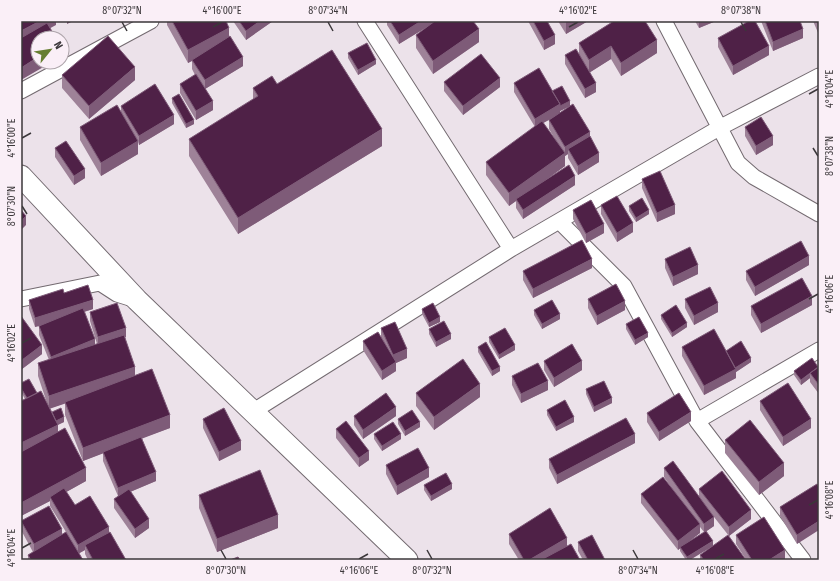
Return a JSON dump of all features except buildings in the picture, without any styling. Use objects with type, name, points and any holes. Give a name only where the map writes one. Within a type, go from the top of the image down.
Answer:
[{"type":"main road","points":[[21,176],[137,300],[407,560]]},
{"type":"street","points":[[21,91],[151,21]]},
{"type":"street","points":[[664,21],[738,163],[754,177],[819,214]]},
{"type":"street","points":[[370,23],[511,248]]},
{"type":"street","points":[[252,412],[511,248],[560,222],[719,128],[819,76]]},
{"type":"street","points":[[560,222],[624,286],[697,421],[803,560]]},
{"type":"street","points":[[21,299],[100,283],[117,294],[137,300]]},
{"type":"street","points":[[697,421],[819,350]]}]
